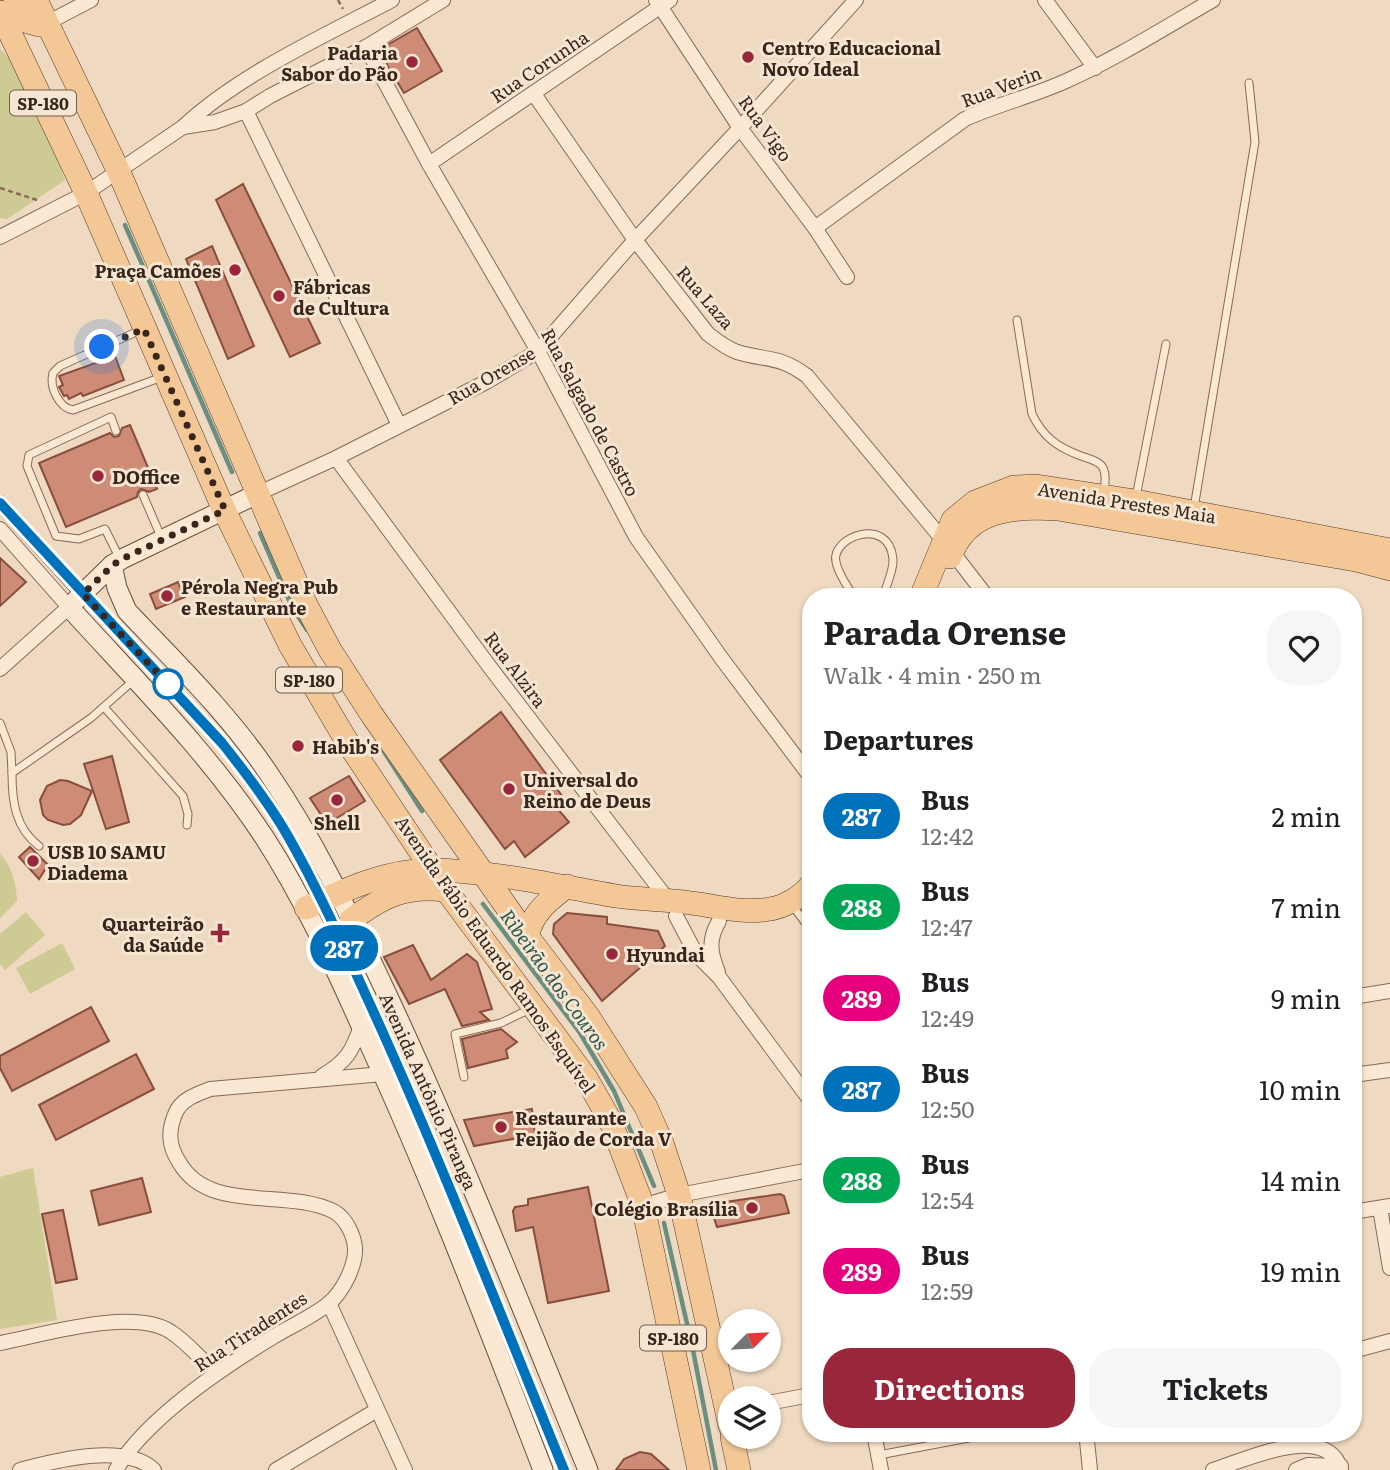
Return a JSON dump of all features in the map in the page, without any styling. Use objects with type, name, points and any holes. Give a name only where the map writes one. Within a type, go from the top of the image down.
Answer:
[{"type":"main road","points":[[15,0],[28,22],[39,25],[47,23]]},
{"type":"main road","name":"Avenida Fábio Eduardo Ramos Esquível","points":[[36,0],[118,170],[260,493],[306,605],[330,650],[483,874],[588,1016],[646,1107],[679,1195],[722,1386]]},
{"type":"main road","name":"Avenida Fábio Eduardo Ramos Esquível","points":[[0,12],[6,40],[86,193],[225,510],[284,634],[312,685],[453,900],[586,1079],[603,1108],[643,1206],[699,1470]]},
{"type":"main road","name":"Avenida Prestes Maia","points":[[938,588],[953,520],[975,502],[1004,490],[1036,486],[1135,501],[1390,550]]},
{"type":"main road","name":"Rua Orense","points":[[76,600],[116,562],[260,493]]},
{"type":"main road","name":"Avenida Prestes Maia","points":[[926,588],[948,546],[966,530],[1003,510],[1037,508],[1058,509],[1390,569]]},
{"type":"main road","name":"Avenida Antônio Piranga","points":[[116,562],[117,588],[127,611],[208,697],[260,761],[297,816],[361,1026],[392,1073],[454,1242],[543,1470]]},
{"type":"main road","name":"Avenida Antônio Piranga","points":[[76,600],[134,680],[234,796],[264,837],[323,900],[351,920],[428,1082],[588,1470]]},
{"type":"main road","points":[[323,900],[391,874],[433,870],[567,886],[619,897],[637,909],[678,906],[760,911],[773,909],[802,913]]},
{"type":"main road","points":[[351,920],[380,900],[396,893],[421,888],[453,900],[462,896],[483,874]]},
{"type":"main road","points":[[527,936],[538,910],[567,886]]},
{"type":"main road","points":[[678,906],[719,921],[769,925],[802,913]]},
{"type":"main road","points":[[392,1073],[411,1075],[416,1079],[450,1135]]},
{"type":"main road","points":[[735,1449],[739,1470]]},
{"type":"street","points":[[47,23],[91,0]]},
{"type":"street","points":[[0,237],[86,193],[183,127],[207,104],[257,73],[392,0]]},
{"type":"street","points":[[183,127],[215,122],[246,111],[366,47],[443,0]]},
{"type":"street","name":"Rua Orense","points":[[260,493],[488,381],[537,351],[635,240],[856,0]]},
{"type":"street","points":[[1045,0],[1095,68]]},
{"type":"street","name":"Rua Verin","points":[[815,228],[965,119],[1095,68],[1213,0]]},
{"type":"street","name":"Rua Vigo","points":[[662,2],[740,128],[815,228],[847,276]]},
{"type":"street","name":"Rua Corunha","points":[[429,164],[662,2]]},
{"type":"street","name":"Rua Salgado de Castro","points":[[366,47],[429,164],[537,351],[636,537],[722,659],[802,765]]},
{"type":"street","points":[[257,73],[270,96]]},
{"type":"street","name":"Rua Laza","points":[[534,93],[635,240],[708,334],[721,345],[737,352],[778,359],[807,376],[948,546],[979,588]]},
{"type":"street","points":[[246,111],[399,425]]},
{"type":"street","name":"Rua Alzira","points":[[336,458],[489,666],[678,906],[696,954],[719,977],[802,1090]]},
{"type":"street","name":"Avenida Antônio Piranga","points":[[0,503],[76,600]]},
{"type":"street","name":"Avenida Antônio Piranga","points":[[0,530],[76,600]]},
{"type":"street","points":[[0,669],[76,600]]},
{"type":"street","name":"Rua Alzira","points":[[719,921],[711,934],[710,944],[719,977]]},
{"type":"street","points":[[1362,996],[1390,991]]},
{"type":"street","points":[[317,1079],[348,1057],[361,1026]]},
{"type":"street","points":[[1362,1074],[1390,1070]]},
{"type":"street","name":"Rua Tiradentes","points":[[120,1463],[147,1431],[216,1372],[330,1303],[345,1282],[354,1262],[355,1248],[345,1221],[335,1213],[315,1205],[202,1188],[184,1173],[173,1153],[170,1127],[179,1107],[186,1100],[210,1089],[392,1073]]},
{"type":"street","points":[[643,1206],[679,1195],[802,1172]]},
{"type":"street","points":[[1362,1211],[1385,1207],[1390,1268]]},
{"type":"street","points":[[330,1303],[405,1470]]},
{"type":"street","points":[[0,1343],[93,1325],[132,1321],[151,1324],[171,1332],[216,1372]]},
{"type":"street","points":[[1362,1349],[1390,1341]]},
{"type":"street","points":[[781,1401],[802,1397]]},
{"type":"street","points":[[276,1470],[377,1410]]},
{"type":"street","points":[[20,1470],[84,1457],[151,1468],[147,1431]]},
{"type":"street","points":[[876,1442],[879,1463]]},
{"type":"street","points":[[1087,1442],[1090,1470]]},
{"type":"street","points":[[1213,1470],[1264,1454],[1308,1445],[1319,1446],[1330,1452],[1341,1468]]},
{"type":"street","points":[[1296,1470],[1308,1465],[1341,1468]]},
{"type":"lane","points":[[1193,512],[1255,142],[1250,83]]},
{"type":"lane","points":[[1017,320],[1032,414],[1046,437],[1063,449],[1098,462],[1103,467],[1106,476],[1104,496]]},
{"type":"lane","points":[[144,329],[60,366],[53,373],[52,385],[61,405],[73,410],[165,376]]},
{"type":"lane","points":[[1135,501],[1166,344]]},
{"type":"lane","points":[[116,431],[111,417],[29,454],[27,460],[56,536],[79,540],[105,529],[116,562]]},
{"type":"lane","points":[[143,495],[162,540]]},
{"type":"lane","points":[[849,588],[836,562],[836,554],[841,545],[866,532],[878,534],[886,541],[893,560],[885,588]]},
{"type":"lane","points":[[76,600],[193,710],[252,781],[288,836],[323,900],[392,1073],[471,1236],[564,1470]]},
{"type":"lane","points":[[12,773],[91,719],[134,680]]},
{"type":"lane","points":[[104,707],[183,796],[188,814],[187,825]]},
{"type":"lane","points":[[0,723],[11,752],[14,810],[29,838],[39,846]]},
{"type":"lane","points":[[464,1077],[455,1034],[501,1023],[534,1007]]},
{"type":"lane","points":[[879,1463],[960,1442]]},
{"type":"path","points":[[0,188],[59,207]]},
{"type":"shaded area","points":[[0,49],[11,60],[65,180],[7,219],[0,218]]},
{"type":"shaded area","points":[[0,854],[13,876],[17,901],[0,918]]},
{"type":"shaded area","points":[[26,912],[45,935],[5,970],[0,964],[0,934]]},
{"type":"shaded area","points":[[62,943],[75,969],[30,994],[16,968]]},
{"type":"shaded area","points":[[33,1168],[57,1320],[0,1329],[0,1177]]},
{"type":"building","name":"Padaria Sabor do Pão","points":[[417,28],[442,71],[404,93],[387,65],[386,53],[389,44]]},
{"type":"building","name":"Fábricas de Cultura","points":[[243,184],[320,343],[290,357],[216,200]]},
{"type":"building","points":[[212,246],[254,346],[228,359],[186,259]]},
{"type":"building","points":[[115,356],[124,380],[83,396],[81,393],[69,399],[67,395],[64,396],[59,387],[63,385],[59,376]]},
{"type":"building","name":"DOffice","points":[[130,425],[157,489],[149,492],[141,489],[137,497],[66,527],[39,463],[110,433],[114,437],[119,436],[122,428]]},
{"type":"building","points":[[0,558],[26,582],[0,606]]},
{"type":"building","name":"Pérola Negra Pub e Restaurante","points":[[178,582],[185,597],[156,609],[150,594]]},
{"type":"building","name":"Universal do Reino de Deus","points":[[501,712],[565,800],[556,807],[569,822],[525,857],[514,841],[505,849],[440,760]]},
{"type":"building","points":[[112,756],[129,822],[106,829],[84,764]]},
{"type":"building","name":"Shell","points":[[349,776],[365,801],[327,824],[310,798]]},
{"type":"building","points":[[60,780],[92,791],[81,815],[70,824],[63,825],[48,820],[43,815],[40,800],[47,786]]},
{"type":"building","name":"USB 10 SAMU Diadema","points":[[30,847],[48,865],[39,879],[19,857]]},
{"type":"building","name":"Hyundai","points":[[567,913],[607,917],[607,924],[658,931],[665,946],[602,1001],[553,934],[554,924]]},
{"type":"building","points":[[413,945],[431,980],[467,954],[477,962],[492,1009],[480,1012],[489,1020],[462,1026],[445,989],[409,1004],[384,957]]},
{"type":"building","points":[[91,1007],[109,1041],[12,1091],[0,1068],[0,1056]]},
{"type":"building","points":[[501,1029],[517,1042],[506,1050],[508,1058],[468,1068],[462,1039]]},
{"type":"building","points":[[136,1054],[154,1089],[56,1140],[39,1105]]},
{"type":"building","name":"Restaurante Feijão de Corda V","points":[[532,1109],[535,1135],[474,1146],[464,1120]]},
{"type":"building","points":[[142,1178],[151,1212],[99,1225],[91,1191]]},
{"type":"building","points":[[588,1187],[609,1291],[548,1303],[533,1227],[516,1231],[513,1211],[515,1207],[528,1205],[528,1199]]},
{"type":"building","name":"Colégio Brasília","points":[[780,1194],[784,1196],[789,1213],[717,1227],[712,1212],[719,1203]]},
{"type":"building","points":[[63,1210],[77,1279],[56,1283],[42,1214]]},
{"type":"building","points":[[640,1452],[651,1454],[669,1470],[616,1470],[624,1459]]},
{"type":"waterway","points":[[125,225],[232,472]]},
{"type":"waterway","name":"Ribeirão dos Couros","points":[[260,533],[292,607],[307,630]]},
{"type":"waterway","name":"Ribeirão dos Couros","points":[[383,750],[422,811]]},
{"type":"waterway","name":"Ribeirão dos Couros","points":[[483,904],[580,1033],[614,1091],[654,1186]]},
{"type":"waterway","name":"Ribeirão dos Couros","points":[[664,1223],[693,1350],[716,1470]]},
{"type":"bus line","name":"287","points":[[0,503],[222,743],[252,781],[288,836],[323,900],[401,1072],[471,1236],[564,1470]]},
{"type":"place","name":"Centro Educacional Novo Ideal","points":[[748,57]]},
{"type":"place","name":"Padaria Sabor do Pão","points":[[412,62]]},
{"type":"place","name":"Praça Camões","points":[[235,270]]},
{"type":"place","name":"Fábricas de Cultura","points":[[279,296]]},
{"type":"place","name":"DOffice","points":[[98,476]]},
{"type":"place","name":"Pérola Negra Pub e Restaurante","points":[[167,596]]},
{"type":"place","name":"Habib's","points":[[298,746]]},
{"type":"place","name":"Universal do Reino de Deus","points":[[509,789]]},
{"type":"place","name":"Shell","points":[[337,800]]},
{"type":"place","name":"USB 10 SAMU Diadema","points":[[33,861]]},
{"type":"place","name":"Quarteirão da Saúde","points":[[220,933]]},
{"type":"place","name":"Hyundai","points":[[612,954]]},
{"type":"place","name":"Restaurante Feijão de Corda V","points":[[501,1127]]},
{"type":"place","name":"Colégio Brasília","points":[[752,1208]]},
{"type":"route","points":[[102,347],[144,329],[225,510],[122,559],[83,594],[168,684]]}]
